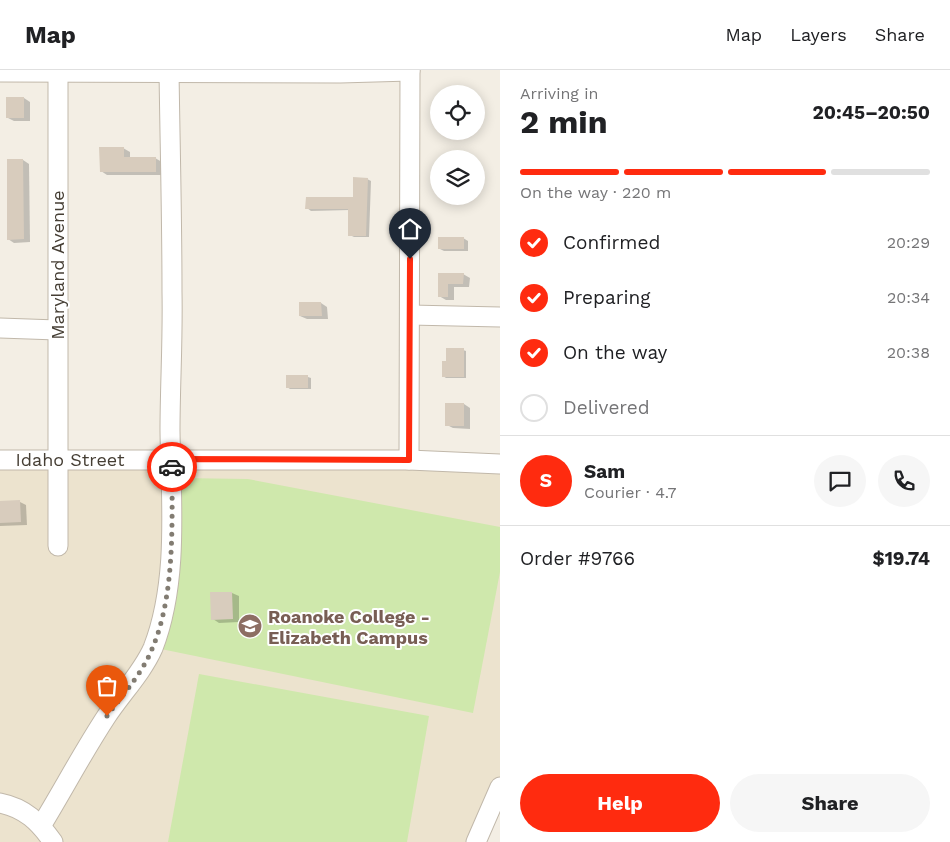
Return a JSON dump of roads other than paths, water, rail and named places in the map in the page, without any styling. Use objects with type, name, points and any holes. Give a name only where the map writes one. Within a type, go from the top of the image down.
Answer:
[{"type":"street","points":[[0,72],[410,70],[409,460]]},
{"type":"street","name":"Maryland Avenue","points":[[58,71],[58,546]]},
{"type":"street","points":[[41,826],[107,716],[142,668],[152,649],[160,627],[166,595],[171,550],[172,459],[170,433],[172,293],[169,71]]},
{"type":"street","points":[[410,316],[500,317]]},
{"type":"street","points":[[0,328],[57,330]]},
{"type":"street","name":"Idaho Street","points":[[0,460],[409,460],[500,464]]},
{"type":"street","points":[[476,842],[500,787]]},
{"type":"street","points":[[0,803],[12,805],[25,811],[41,826],[53,842]]},
{"type":"place","name":"Roanoke College - Elizabeth Campus","points":[[250,626]]}]
